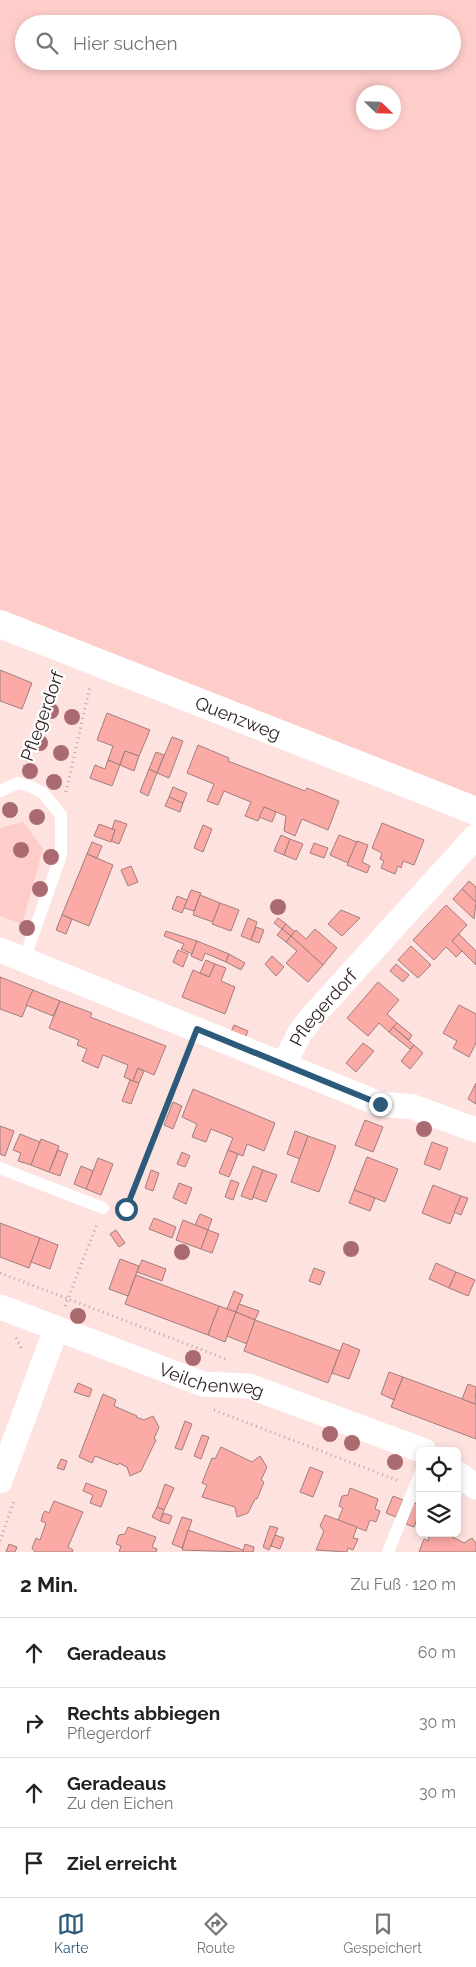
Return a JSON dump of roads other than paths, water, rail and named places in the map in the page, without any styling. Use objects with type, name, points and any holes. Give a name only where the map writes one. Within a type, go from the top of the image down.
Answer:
[{"type":"street","name":"Quenzweg","points":[[0,624],[476,811]]},
{"type":"street","name":"Pflegerdorf","points":[[0,950],[284,1064],[300,1033],[311,1018],[476,836]]},
{"type":"street","points":[[284,1064],[380,1104],[413,1108],[476,1130]]},
{"type":"street","name":"Veilchenweg","points":[[0,1307],[203,1384],[249,1386],[416,1448]]},
{"type":"street","points":[[0,1481],[56,1329]]},
{"type":"street","points":[[461,1477],[476,1487]]},
{"type":"lane","name":"Pflegerdorf","points":[[0,791],[18,783],[43,793],[61,815],[61,856],[24,960]]},
{"type":"lane","points":[[0,1168],[103,1208]]},
{"type":"lane","points":[[388,1552],[416,1484]]}]
